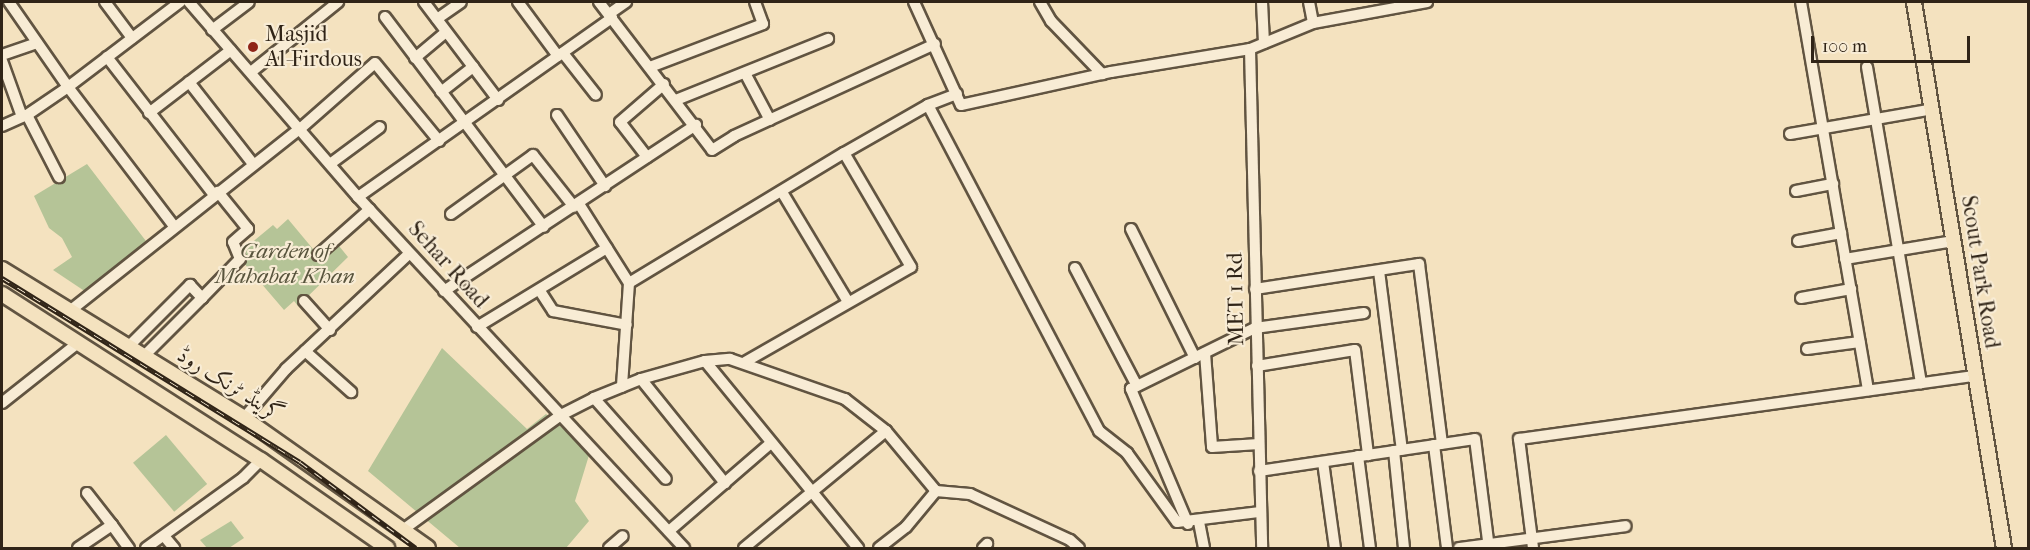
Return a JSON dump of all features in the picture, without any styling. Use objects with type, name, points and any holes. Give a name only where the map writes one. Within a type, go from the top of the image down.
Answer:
[{"type":"main road","name":"Scout Park Road","points":[[1914,2],[2004,549]]},
{"type":"main road","name":"گرینڈ ٹرنک روڈ","points":[[2,269],[244,418],[404,529],[428,549]]},
{"type":"main road","name":"گرینڈ ٹرنک روڈ","points":[[2,294],[261,460],[387,549]]},
{"type":"street","points":[[9,2],[68,87],[174,226]]},
{"type":"street","points":[[105,2],[132,38]]},
{"type":"street","points":[[2,126],[25,116],[68,87],[180,2]]},
{"type":"street","name":"Sehar Road","points":[[189,2],[301,128],[358,197],[684,549]]},
{"type":"street","points":[[212,30],[249,2]]},
{"type":"street","points":[[251,72],[338,2]]},
{"type":"street","points":[[424,2],[498,100]]},
{"type":"street","points":[[437,19],[461,2]]},
{"type":"street","points":[[518,2],[560,55],[596,95]]},
{"type":"street","points":[[599,2],[696,125],[711,150],[770,120],[935,44]]},
{"type":"street","points":[[358,197],[560,55],[626,2]]},
{"type":"street","points":[[650,67],[763,24],[755,2]]},
{"type":"street","points":[[914,2],[961,105],[1102,74],[1250,49],[1313,23],[1427,2]]},
{"type":"street","points":[[1040,2],[1050,21],[1102,74]]},
{"type":"street","points":[[1263,2],[1264,43]]},
{"type":"street","points":[[1309,2],[1313,23]]},
{"type":"street","points":[[1801,2],[1868,390]]},
{"type":"street","points":[[385,17],[544,227]]},
{"type":"street","points":[[415,58],[446,32]]},
{"type":"street","points":[[676,100],[828,39]]},
{"type":"street","points":[[2,55],[37,43]]},
{"type":"street","name":"MET 1 Rd","points":[[1250,49],[1262,549]]},
{"type":"street","points":[[149,113],[231,50]]},
{"type":"street","points":[[107,57],[149,113],[248,229],[232,242],[240,259],[144,356]]},
{"type":"street","points":[[2,61],[25,116],[59,177]]},
{"type":"street","points":[[71,310],[174,226],[301,128],[375,63],[439,141]]},
{"type":"street","points":[[441,92],[473,67]]},
{"type":"street","points":[[1867,67],[1921,383]]},
{"type":"street","points":[[745,73],[770,120]]},
{"type":"street","points":[[189,82],[253,164]]},
{"type":"street","points":[[647,158],[620,122],[664,84]]},
{"type":"street","points":[[630,284],[844,153],[928,105],[957,93]]},
{"type":"street","points":[[928,105],[1099,431],[1127,453],[1177,522],[1194,523],[1260,512]]},
{"type":"street","points":[[1791,134],[1933,109]]},
{"type":"street","points":[[557,116],[605,186]]},
{"type":"street","points":[[444,291],[696,125]]},
{"type":"street","points":[[330,164],[380,127]]},
{"type":"street","points":[[745,362],[911,267],[844,153]]},
{"type":"street","points":[[451,214],[506,177],[533,154],[577,205],[630,284],[622,387]]},
{"type":"street","points":[[1796,191],[1833,184]]},
{"type":"street","points":[[782,192],[848,302]]},
{"type":"street","points":[[318,255],[370,209]]},
{"type":"street","points":[[1131,229],[1200,355],[1212,447],[1259,444]]},
{"type":"street","points":[[1798,241],[1841,233]]},
{"type":"street","points":[[1845,259],[1954,242]]},
{"type":"street","points":[[477,327],[540,291],[607,248]]},
{"type":"street","points":[[244,418],[305,351],[410,254]]},
{"type":"street","points":[[1255,289],[1419,264],[1447,549]]},
{"type":"street","points":[[1075,268],[1137,386]]},
{"type":"street","points":[[1379,270],[1398,451],[1404,549]]},
{"type":"street","points":[[128,347],[190,285],[202,298]]},
{"type":"street","points":[[1801,298],[1851,289]]},
{"type":"street","points":[[540,291],[553,311],[627,325]]},
{"type":"street","points":[[304,301],[330,330]]},
{"type":"street","points":[[1204,549],[1131,389],[1255,328],[1364,313]]},
{"type":"street","points":[[1807,349],[1860,342]]},
{"type":"street","points":[[2,403],[78,343]]},
{"type":"street","points":[[1257,366],[1355,350],[1370,549]]},
{"type":"street","points":[[305,351],[351,392]]},
{"type":"street","points":[[705,361],[858,549]]},
{"type":"street","points":[[404,529],[561,415],[594,398],[641,379],[705,361],[745,362],[845,399],[886,431],[936,490],[970,494],[1070,540],[1079,549]]},
{"type":"street","points":[[1532,544],[1520,439],[1975,376]]},
{"type":"street","points":[[641,379],[724,483]]},
{"type":"street","points":[[594,398],[666,479]]},
{"type":"street","points":[[744,549],[886,431]]},
{"type":"street","points":[[1259,471],[1475,439],[1488,547]]},
{"type":"street","points":[[669,531],[771,443]]},
{"type":"street","points":[[146,549],[243,478],[261,460]]},
{"type":"street","points":[[1323,462],[1335,549]]},
{"type":"street","points":[[879,549],[906,526],[936,490]]},
{"type":"street","points":[[87,493],[129,549]]},
{"type":"street","points":[[78,549],[112,525]]},
{"type":"street","points":[[1459,549],[1532,544],[1626,526]]},
{"type":"street","points":[[164,536],[174,549]]},
{"type":"street","points":[[609,549],[623,536]]},
{"type":"green space","points":[[87,164],[149,245],[89,294],[53,270],[72,257],[62,238],[49,228],[34,196]]},
{"type":"green space","name":"Garden of Mahabat Khan","points":[[288,219],[318,255],[335,241],[348,257],[298,306],[294,301],[284,310],[237,255],[273,225],[277,229]]},
{"type":"green space","points":[[442,348],[527,429],[546,414],[590,452],[575,501],[589,521],[566,548],[460,548],[368,471]]},
{"type":"green space","points":[[166,435],[207,484],[174,512],[133,463]]},
{"type":"green space","points":[[231,521],[244,538],[229,548],[207,548],[200,540]]},
{"type":"railway","points":[[2,278],[300,462],[416,548]]},
{"type":"place","name":"Masjid Al-Firdous","points":[[253,47]]}]
